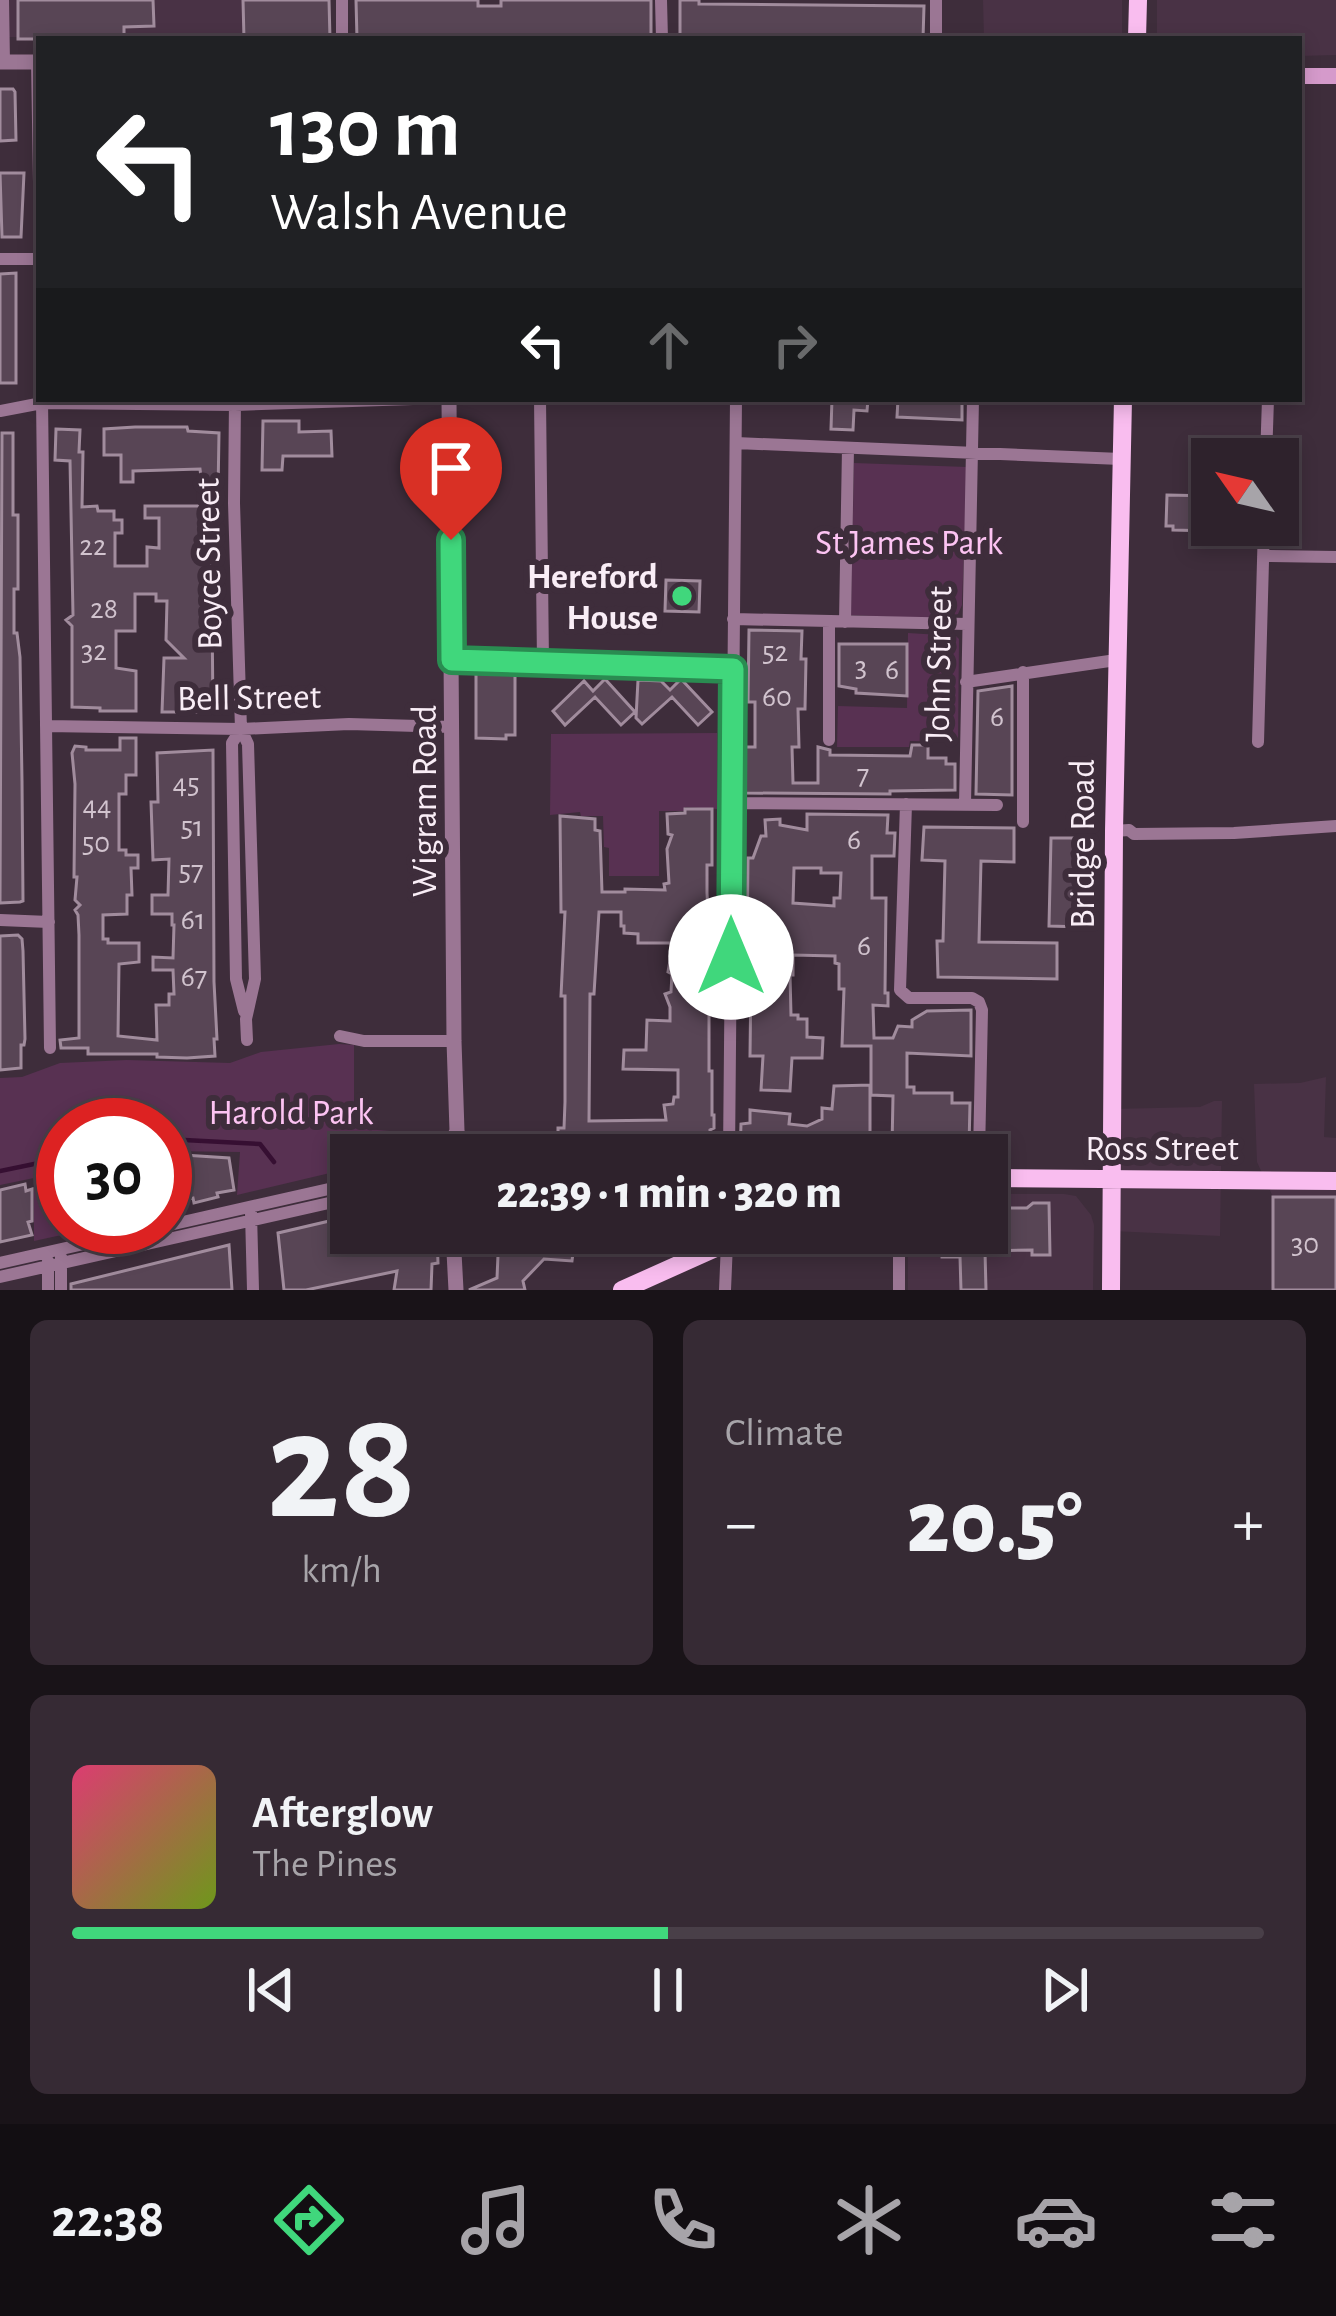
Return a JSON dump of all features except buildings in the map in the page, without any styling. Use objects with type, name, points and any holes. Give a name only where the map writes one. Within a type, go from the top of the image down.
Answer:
[{"type":"main road","points":[[1137,36],[1138,0]]},
{"type":"main road","points":[[1302,76],[1336,76]]},
{"type":"main road","name":"Bridge Road","points":[[1112,1290],[1116,660],[1123,402]]},
{"type":"main road","name":"Ross Street","points":[[1008,1178],[1336,1180]]},
{"type":"main road","points":[[622,1290],[703,1254]]},
{"type":"street","points":[[3,0],[2,62],[36,62]]},
{"type":"street","points":[[342,0],[342,36]]},
{"type":"street","points":[[661,0],[662,36]]},
{"type":"street","points":[[936,0],[936,36]]},
{"type":"street","points":[[0,260],[36,260]]},
{"type":"street","points":[[0,411],[38,402]]},
{"type":"street","points":[[42,402],[50,1048]]},
{"type":"street","name":"Boyce Street","points":[[235,402],[241,729],[248,744],[254,979],[247,1040]]},
{"type":"street","name":"Wigram Road","points":[[449,402],[452,1134]]},
{"type":"street","points":[[540,402],[543,662]]},
{"type":"street","points":[[729,1134],[736,402]]},
{"type":"street","name":"John Street","points":[[965,804],[973,402]]},
{"type":"street","points":[[1267,438],[1268,402]]},
{"type":"street","points":[[736,443],[1120,459]]},
{"type":"street","points":[[845,622],[848,448]]},
{"type":"street","points":[[1258,742],[1263,546]]},
{"type":"street","points":[[1263,556],[1336,557]]},
{"type":"street","points":[[734,619],[967,624]]},
{"type":"street","points":[[829,621],[829,740]]},
{"type":"street","points":[[452,660],[733,669]]},
{"type":"street","points":[[966,682],[1116,660]]},
{"type":"street","points":[[1023,672],[1023,822]]},
{"type":"street","name":"Bell Street","points":[[46,726],[452,728]]},
{"type":"street","points":[[731,803],[997,805]]},
{"type":"street","points":[[906,804],[900,989],[909,998],[980,1002],[979,1134]]},
{"type":"street","points":[[1114,831],[1234,833],[1336,826]]},
{"type":"street","points":[[0,920],[49,922]]},
{"type":"street","points":[[340,1036],[364,1041],[454,1041]]},
{"type":"street","points":[[0,1263],[54,1258],[330,1190]]},
{"type":"street","points":[[192,1222],[330,1201]]},
{"type":"street","points":[[251,1213],[253,1290]]},
{"type":"street","points":[[0,1277],[68,1254]]},
{"type":"street","points":[[454,1254],[456,1285]]},
{"type":"street","points":[[456,1285],[461,1254]]},
{"type":"street","points":[[724,1290],[727,1254]]},
{"type":"street","points":[[899,1254],[899,1290]]},
{"type":"street","points":[[48,1290],[54,1258]]},
{"type":"street","points":[[54,1258],[61,1290]]},
{"type":"shaded area","points":[[0,0],[329,0],[330,36],[0,37]]},
{"type":"shaded area","points":[[983,0],[1122,0],[1122,36],[984,36]]},
{"type":"shaded area","points":[[1157,0],[1336,0],[1336,55],[1302,56],[1302,36],[1157,36]]},
{"type":"shaded area","points":[[1326,1077],[1324,1137],[1336,1138],[1336,1290],[1273,1290],[1273,1197],[1257,1162],[1254,1084]]},
{"type":"shaded area","points":[[1222,1101],[1220,1236],[1112,1231],[1112,1109],[1200,1107]]},
{"type":"shaded area","points":[[1008,1194],[1076,1196],[1091,1215],[1093,1290],[908,1290],[908,1254],[1008,1254]]},
{"type":"green space","name":"St James Park","points":[[854,463],[967,467],[958,614],[938,619],[851,615]]},
{"type":"green space","points":[[908,633],[959,639],[958,742],[837,747],[838,706],[907,708]]},
{"type":"green space","points":[[717,733],[717,809],[659,811],[659,876],[609,876],[603,816],[550,815],[551,734]]},
{"type":"green space","name":"Harold Park","points":[[354,1045],[354,1128],[426,1134],[330,1134],[330,1173],[237,1195],[240,1152],[192,1151],[192,1098],[36,1098],[34,1241],[34,1178],[0,1185],[0,1078],[22,1077],[60,1063],[230,1063],[261,1052]]},
{"type":"waterway","points":[[192,1140],[260,1144],[274,1162]]},
{"type":"waterway","points":[[0,1171],[36,1164]]},
{"type":"place","name":"Hereford House","points":[[682,596]]},
{"type":"route","points":[[451,540],[452,660],[733,669],[731,957]]}]
